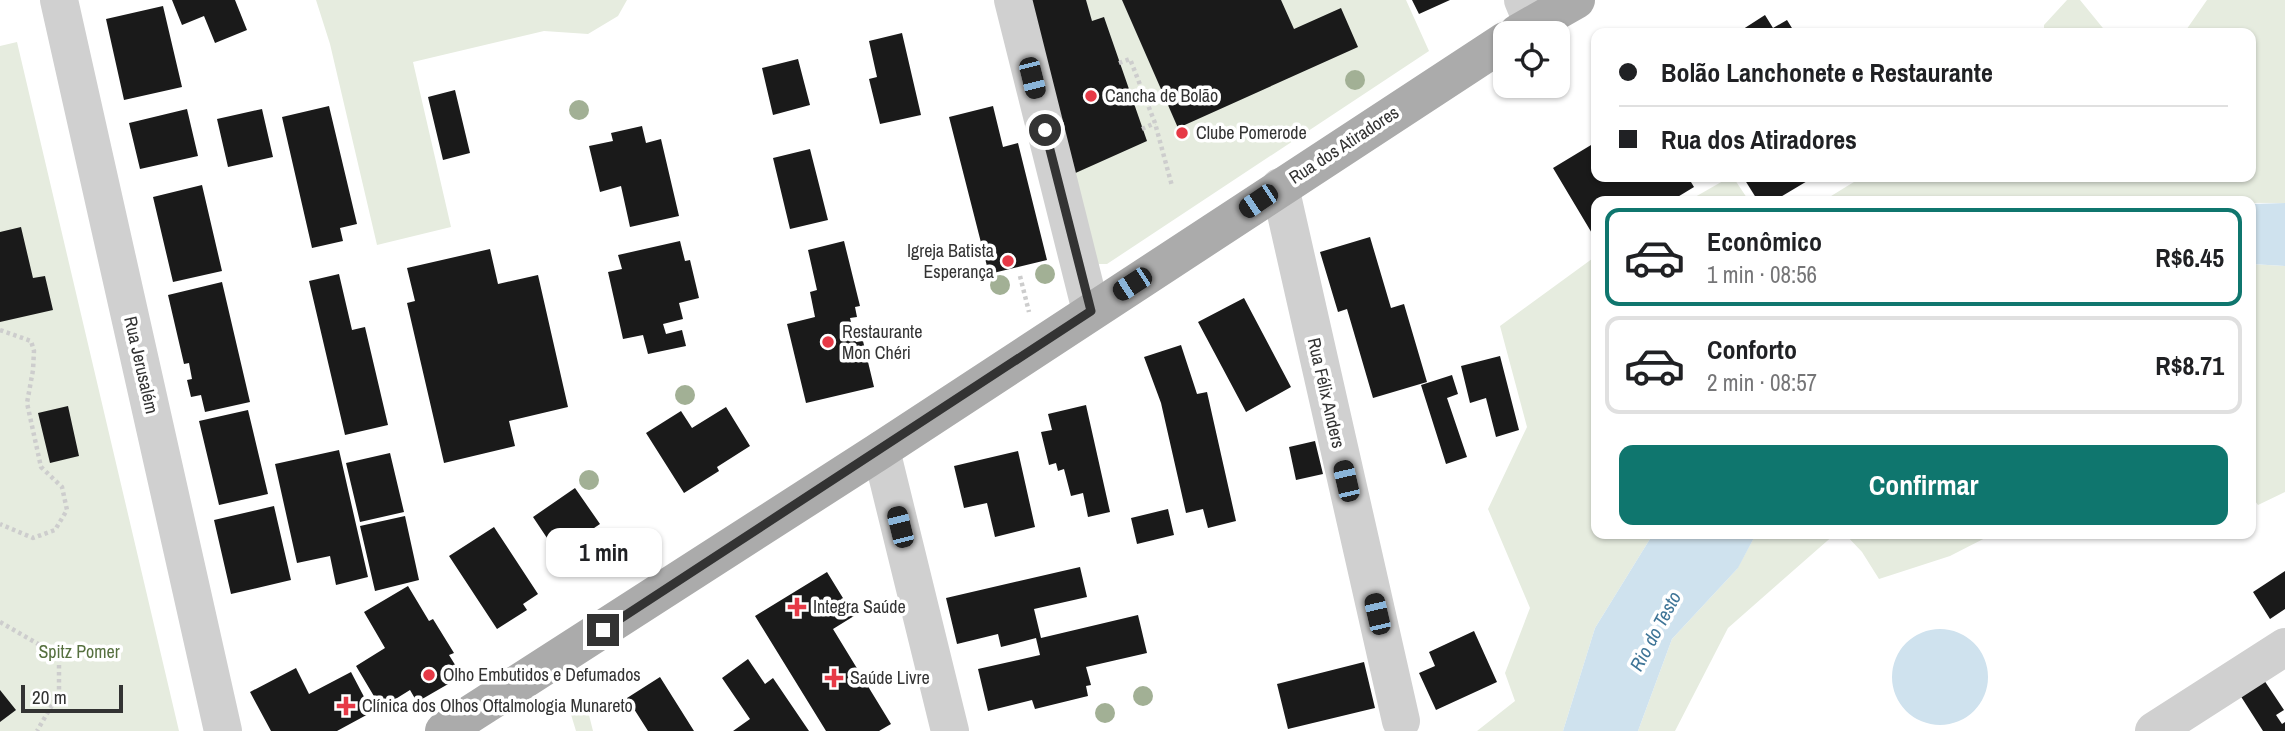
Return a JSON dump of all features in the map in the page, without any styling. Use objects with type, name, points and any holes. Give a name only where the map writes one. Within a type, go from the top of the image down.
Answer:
[{"type":"main road","name":"Rua dos Atiradores","points":[[1529,21],[1576,0]]},
{"type":"main road","name":"Rua dos Atiradores","points":[[444,731],[881,450],[1493,43]]},
{"type":"street","name":"Rua Jerusalém","points":[[59,0],[223,731]]},
{"type":"street","points":[[1013,0],[1091,311]]},
{"type":"street","name":"Rua Félix Anders","points":[[1280,187],[1401,721]]},
{"type":"street","points":[[881,450],[950,731]]},
{"type":"street","points":[[2154,731],[2285,647]]},
{"type":"path","points":[[1119,63],[1130,59],[1155,123],[1172,186]]},
{"type":"path","points":[[1142,129],[1155,123]]},
{"type":"path","points":[[0,330],[31,341],[34,351],[33,370],[27,404],[41,467],[62,487],[67,510],[55,530],[33,538],[0,524]]},
{"type":"path","points":[[0,622],[59,656],[58,693],[37,731]]},
{"type":"green space","points":[[316,0],[627,0],[618,16],[588,34],[544,31],[413,62],[451,227],[377,245],[330,44]]},
{"type":"green space","name":"Clube Pomerode","points":[[1023,0],[1406,0],[1429,51],[1107,264],[1099,264],[1092,260]]},
{"type":"green space","points":[[2067,0],[2080,0],[2103,28],[2044,28]]},
{"type":"green space","points":[[2207,0],[2285,0],[2285,203],[2256,203],[2256,196],[1831,196],[1854,182],[2256,182],[2256,28],[2187,28]]},
{"type":"green space","name":"Spitz Pomer","points":[[17,42],[179,731],[0,731],[0,46]]},
{"type":"green space","points":[[1721,182],[1736,182],[1746,196],[1697,196]]},
{"type":"green space","points":[[1591,260],[1591,539],[1650,539],[1595,628],[1563,731],[1477,731],[1515,701],[1505,673],[1530,608],[1488,509],[1527,427],[1500,326]]},
{"type":"green space","points":[[2256,264],[2285,266],[2285,492],[2258,505]]},
{"type":"green space","points":[[1753,539],[1829,539],[1728,628],[1675,731],[1638,731],[1672,639],[1737,569]]},
{"type":"green space","points":[[1850,539],[1983,539],[1950,556],[1879,579],[1862,552]]},
{"type":"green space","points":[[585,699],[593,731],[576,731],[569,708]]},
{"type":"water","points":[[2285,203],[2285,266],[2256,264],[2256,204]]},
{"type":"water","name":"Rio do Testo","points":[[1650,539],[1753,539],[1738,568],[1672,639],[1638,731],[1563,731],[1595,628]]},
{"type":"water","points":[[1940,629],[1958,632],[1974,643],[1985,659],[1988,677],[1985,695],[1974,711],[1958,722],[1940,725],[1922,722],[1906,711],[1895,695],[1892,677],[1895,659],[1906,643],[1922,632]]},
{"type":"building","points":[[172,0],[235,0],[247,30],[215,43],[204,16],[182,25]]},
{"type":"building","name":"Cancha de Bolão","points":[[1025,0],[1086,0],[1092,21],[1104,17],[1147,141],[1071,175]]},
{"type":"building","points":[[1122,0],[1281,0],[1294,29],[1341,8],[1358,47],[1178,128]]},
{"type":"building","points":[[1412,0],[1450,0],[1419,14]]},
{"type":"building","points":[[163,6],[182,87],[124,100],[106,19]]},
{"type":"building","points":[[1765,15],[1773,28],[1745,28]]},
{"type":"building","points":[[1787,20],[1792,28],[1773,28]]},
{"type":"building","points":[[902,33],[921,115],[880,124],[869,79],[877,77],[869,41]]},
{"type":"building","points":[[798,59],[810,105],[773,115],[762,68]]},
{"type":"building","points":[[455,90],[470,153],[443,160],[428,97]]},
{"type":"building","points":[[329,106],[357,224],[340,228],[343,241],[312,248],[282,117]]},
{"type":"building","points":[[993,106],[1003,147],[1018,143],[1047,260],[989,274],[949,117]]},
{"type":"building","points":[[187,109],[198,156],[140,169],[129,123]]},
{"type":"building","points":[[262,109],[273,157],[228,167],[217,119]]},
{"type":"building","points":[[642,126],[646,143],[661,139],[679,216],[630,227],[621,186],[600,192],[589,146],[613,141],[611,133]]},
{"type":"building","points":[[1591,145],[1591,182],[1691,182],[1694,187],[1679,196],[1591,196],[1591,232],[1553,168]]},
{"type":"building","points":[[810,149],[828,220],[790,229],[773,158]]},
{"type":"building","points":[[1746,182],[1806,182],[1782,196],[1755,196]]},
{"type":"building","points":[[202,185],[222,271],[173,282],[153,197]]},
{"type":"building","points":[[21,227],[33,278],[45,276],[53,310],[0,322],[0,232]]},
{"type":"building","points":[[1370,237],[1391,308],[1404,304],[1427,382],[1373,398],[1347,309],[1338,312],[1320,252]]},
{"type":"building","points":[[680,241],[685,261],[690,260],[699,298],[679,303],[683,319],[663,324],[666,334],[682,330],[686,346],[648,354],[643,335],[623,339],[608,272],[622,269],[618,255]]},
{"type":"building","points":[[844,241],[860,306],[855,307],[857,317],[850,318],[856,342],[863,341],[874,387],[806,403],[787,324],[815,317],[810,292],[817,290],[808,250]]},
{"type":"building","points":[[490,249],[498,284],[538,275],[568,407],[509,421],[515,446],[444,463],[407,303],[415,301],[407,268]]},
{"type":"building","points":[[339,274],[352,330],[365,327],[388,425],[345,435],[309,281]]},
{"type":"building","points":[[222,282],[250,402],[205,412],[201,395],[191,397],[187,380],[192,379],[189,363],[184,364],[168,295]]},
{"type":"building","points":[[1244,298],[1291,387],[1246,412],[1198,322]]},
{"type":"building","points":[[1181,345],[1197,394],[1207,392],[1236,521],[1208,528],[1203,509],[1186,513],[1161,403],[1144,357]]},
{"type":"building","points":[[1500,356],[1519,430],[1496,437],[1486,398],[1470,403],[1461,366]]},
{"type":"building","points":[[1452,375],[1458,394],[1447,398],[1467,457],[1446,464],[1421,385]]},
{"type":"building","points":[[1086,405],[1110,512],[1088,517],[1083,493],[1071,496],[1064,469],[1058,471],[1056,463],[1049,465],[1041,432],[1052,430],[1048,414]]},
{"type":"building","points":[[68,406],[79,456],[50,463],[38,413]]},
{"type":"building","points":[[726,407],[750,446],[717,467],[719,471],[684,493],[646,433],[681,411],[692,428]]},
{"type":"building","points":[[248,410],[268,494],[219,505],[199,421]]},
{"type":"building","points":[[1315,441],[1323,474],[1296,480],[1289,447]]},
{"type":"building","points":[[339,450],[368,577],[336,585],[330,556],[297,563],[275,464]]},
{"type":"building","points":[[1018,451],[1035,527],[995,537],[987,503],[964,508],[954,466]]},
{"type":"building","points":[[390,453],[404,512],[360,522],[346,463]]},
{"type":"building","points":[[575,488],[600,524],[557,553],[533,517]]},
{"type":"building","points":[[274,506],[291,580],[231,594],[214,520]]},
{"type":"building","points":[[1168,509],[1174,535],[1137,544],[1131,518]]},
{"type":"building","points":[[405,516],[419,580],[375,591],[360,526]]},
{"type":"building","points":[[494,527],[538,594],[523,604],[527,610],[497,629],[449,556]]},
{"type":"building","points":[[1080,567],[1087,597],[1034,609],[1041,638],[1138,615],[1147,653],[1086,667],[1091,685],[1086,686],[1088,696],[1035,709],[1032,700],[988,711],[978,669],[1040,655],[1036,638],[1001,647],[998,634],[957,644],[946,598]]},
{"type":"building","points":[[2285,571],[2285,609],[2270,619],[2253,592]]},
{"type":"building","points":[[827,572],[854,616],[833,629],[891,724],[879,731],[826,731],[755,616]]},
{"type":"building","points":[[408,586],[429,621],[433,619],[454,653],[449,655],[462,676],[417,702],[410,690],[381,708],[356,666],[385,648],[364,612]]},
{"type":"building","points":[[1474,631],[1497,682],[1436,710],[1419,673],[1435,666],[1429,652]]},
{"type":"building","points":[[748,659],[765,684],[773,678],[809,731],[733,731],[750,719],[722,678]]},
{"type":"building","points":[[1364,662],[1375,708],[1288,729],[1277,684]]},
{"type":"building","points":[[296,668],[309,694],[351,672],[372,712],[337,731],[271,731],[250,692]]},
{"type":"building","points":[[660,677],[694,731],[648,731],[627,698]]},
{"type":"building","points":[[2264,680],[2284,710],[2276,715],[2282,724],[2285,722],[2285,731],[2263,731],[2240,695]]},
{"type":"building","points":[[0,690],[16,710],[0,722]]},
{"type":"place","name":"Cancha de Bolão","points":[[1091,96]]},
{"type":"place","name":"Clube Pomerode","points":[[1182,133]]},
{"type":"place","name":"Igreja Batista Esperança","points":[[1008,261]]},
{"type":"place","name":"Restaurante Mon Chéri","points":[[828,342]]},
{"type":"place","name":"Integra Saúde","points":[[797,607]]},
{"type":"place","name":"Olho Embutidos e Defumados","points":[[429,675]]},
{"type":"place","name":"Saúde Livre","points":[[834,678]]},
{"type":"place","name":"Clínica dos Olhos Oftalmologia Munareto","points":[[346,706]]},
{"type":"route","points":[[603,630],[1091,311],[1045,130]]}]
